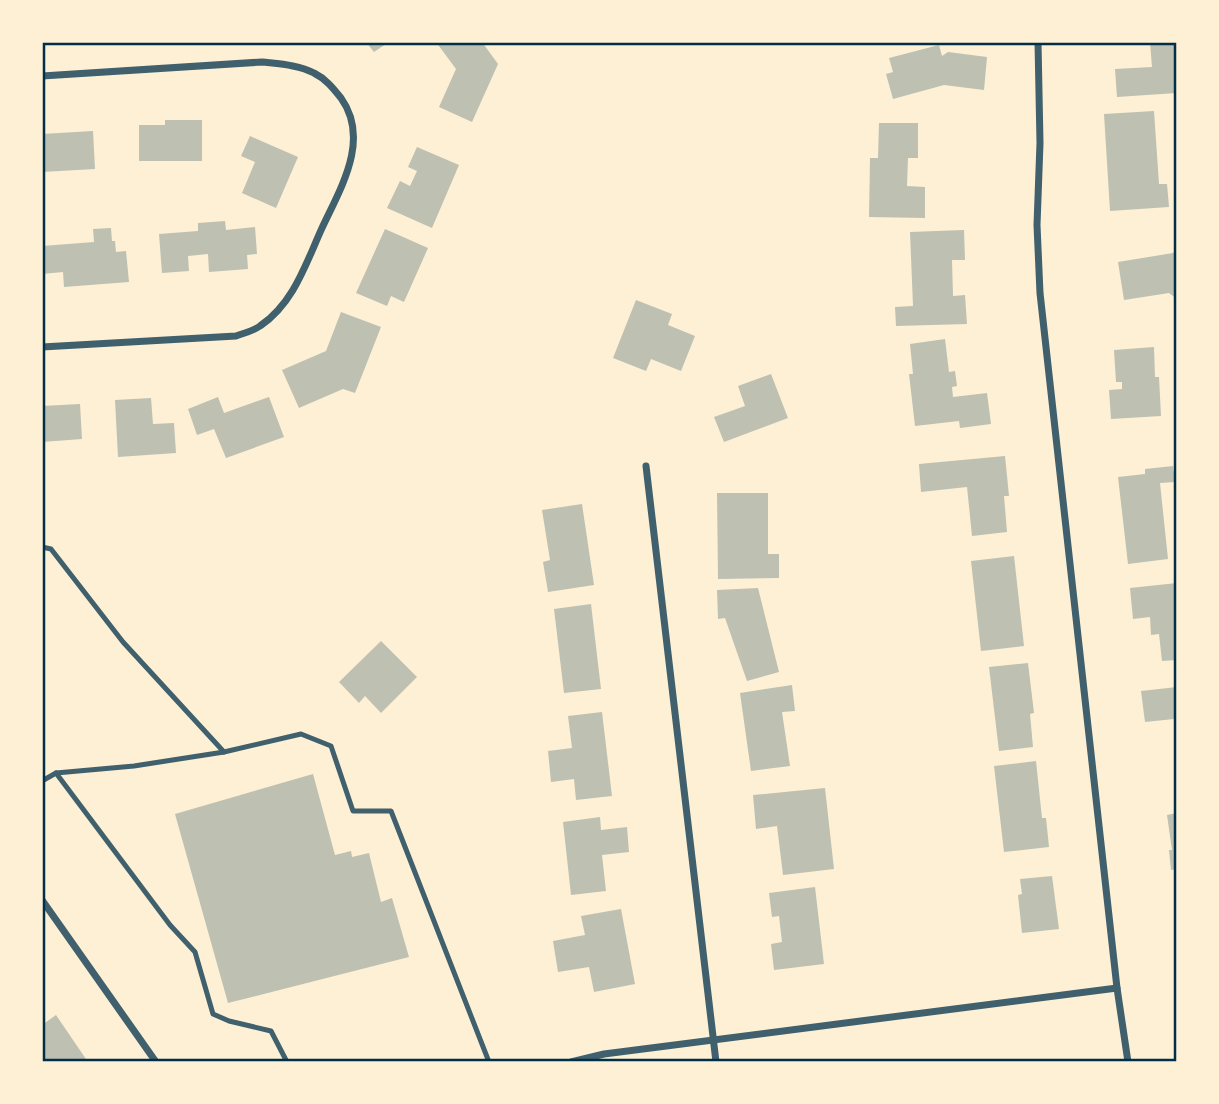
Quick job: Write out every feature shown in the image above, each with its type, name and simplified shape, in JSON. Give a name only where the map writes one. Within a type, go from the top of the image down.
[{"type":"street","points":[[1038,42],[1040,143],[1037,225],[1040,293],[1116,988],[1128,1062]]},
{"type":"street","points":[[42,76],[262,61],[290,66],[313,72],[331,85],[344,103],[352,126],[353,151],[345,178],[292,294],[276,313],[258,328],[236,336],[42,347]]},
{"type":"street","points":[[646,466],[716,1062]]},
{"type":"street","points":[[42,900],[156,1062]]},
{"type":"street","points":[[571,1062],[604,1054],[1116,988]]},
{"type":"lane","points":[[42,547],[51,549],[123,642],[225,752]]},
{"type":"lane","points":[[42,781],[56,772],[134,766],[225,752],[301,734],[331,746],[353,811],[391,811],[489,1062]]},
{"type":"lane","points":[[56,772],[170,925],[195,952],[213,1014],[229,1021],[271,1031],[287,1062]]},
{"type":"building","points":[[366,42],[389,42],[374,52]]},
{"type":"building","points":[[436,42],[482,42],[498,64],[472,122],[439,107],[456,69]]},
{"type":"building","points":[[1150,42],[1177,42],[1177,93],[1117,97],[1115,69],[1152,67]]},
{"type":"building","points":[[939,45],[942,56],[948,52],[987,57],[984,90],[944,85],[893,99],[886,74],[893,72],[889,58]]},
{"type":"building","points":[[1154,111],[1159,184],[1167,184],[1169,207],[1110,211],[1104,114]]},
{"type":"building","points":[[165,120],[202,120],[202,161],[139,161],[139,125],[165,125]]},
{"type":"building","points":[[879,123],[918,123],[918,158],[908,158],[907,186],[925,187],[925,218],[869,217],[870,158],[878,158]]},
{"type":"building","points":[[93,131],[95,169],[42,172],[42,134]]},
{"type":"building","points":[[250,136],[298,157],[276,208],[242,193],[255,162],[241,156]]},
{"type":"building","points":[[417,147],[459,165],[432,228],[387,208],[400,181],[410,186],[417,171],[408,167]]},
{"type":"building","points":[[225,221],[226,230],[255,227],[257,254],[247,255],[248,269],[209,272],[208,254],[188,256],[189,271],[162,273],[159,234],[198,231],[198,223]]},
{"type":"building","points":[[111,228],[116,252],[126,251],[129,282],[64,287],[63,272],[42,274],[42,246],[94,242],[93,229]]},
{"type":"building","points":[[385,229],[428,248],[404,302],[391,296],[387,306],[356,293]]},
{"type":"building","points":[[964,230],[965,260],[952,260],[953,296],[965,295],[967,324],[896,326],[895,307],[913,306],[910,232]]},
{"type":"building","points":[[1177,248],[1177,299],[1169,293],[1124,300],[1118,262],[1173,253]]},
{"type":"building","points":[[636,300],[672,314],[668,325],[695,336],[681,371],[651,359],[646,371],[613,358]]},
{"type":"building","points":[[341,312],[381,327],[355,393],[343,389],[299,408],[282,370],[326,351]]},
{"type":"building","points":[[945,339],[949,372],[955,371],[957,386],[952,387],[953,397],[987,393],[991,424],[960,428],[959,421],[915,426],[909,374],[913,374],[910,344]]},
{"type":"building","points":[[1154,347],[1161,416],[1111,419],[1109,390],[1122,389],[1122,382],[1116,382],[1114,350]]},
{"type":"building","points":[[771,374],[788,418],[724,442],[714,417],[745,406],[738,386]]},
{"type":"building","points":[[218,397],[224,413],[269,397],[284,437],[226,458],[214,429],[197,435],[188,409]]},
{"type":"building","points":[[151,398],[153,424],[174,423],[176,453],[118,457],[115,400]]},
{"type":"building","points":[[80,404],[82,439],[42,442],[42,406]]},
{"type":"building","points":[[1005,456],[1009,496],[1004,496],[1007,532],[972,536],[967,487],[921,492],[919,464]]},
{"type":"building","points":[[1173,466],[1175,482],[1160,483],[1168,559],[1128,564],[1118,477],[1145,474],[1145,469]]},
{"type":"building","points":[[717,493],[768,493],[768,554],[779,554],[779,578],[718,579]]},
{"type":"building","points":[[582,504],[594,585],[548,592],[543,562],[550,560],[542,510]]},
{"type":"building","points":[[1014,556],[1024,646],[981,651],[971,561]]},
{"type":"building","points":[[1177,583],[1177,660],[1162,661],[1159,634],[1151,635],[1150,617],[1133,619],[1130,588]]},
{"type":"building","points":[[758,588],[779,672],[747,681],[725,618],[718,619],[717,590]]},
{"type":"building","points":[[591,604],[601,689],[564,693],[554,609]]},
{"type":"building","points":[[381,641],[417,677],[381,713],[365,696],[359,703],[339,682]]},
{"type":"building","points":[[1028,663],[1034,713],[1030,714],[1033,747],[999,751],[989,667]]},
{"type":"building","points":[[792,685],[795,711],[782,712],[790,766],[751,771],[740,693]]},
{"type":"building","points":[[1177,687],[1177,727],[1174,719],[1145,722],[1141,691]]},
{"type":"building","points":[[602,712],[612,796],[576,800],[574,779],[551,782],[548,751],[572,748],[568,716]]},
{"type":"building","points":[[1036,761],[1042,818],[1046,818],[1049,847],[1004,852],[994,766]]},
{"type":"building","points":[[313,774],[335,855],[351,851],[352,857],[369,853],[381,902],[392,898],[409,957],[228,1003],[175,814]]},
{"type":"building","points":[[825,788],[834,869],[783,875],[777,826],[756,829],[753,795]]},
{"type":"building","points":[[1177,813],[1177,869],[1171,870],[1169,850],[1172,850],[1167,815]]},
{"type":"building","points":[[600,817],[601,830],[627,827],[629,852],[602,855],[606,891],[571,895],[563,822]]},
{"type":"building","points":[[1052,876],[1059,929],[1022,933],[1018,895],[1022,894],[1020,879]]},
{"type":"building","points":[[815,887],[824,964],[774,970],[771,944],[782,942],[779,916],[772,917],[769,893]]},
{"type":"building","points":[[621,909],[635,984],[594,992],[589,967],[558,972],[553,941],[585,935],[581,916]]},
{"type":"building","points":[[56,1015],[88,1062],[44,1062],[42,1025]]}]
